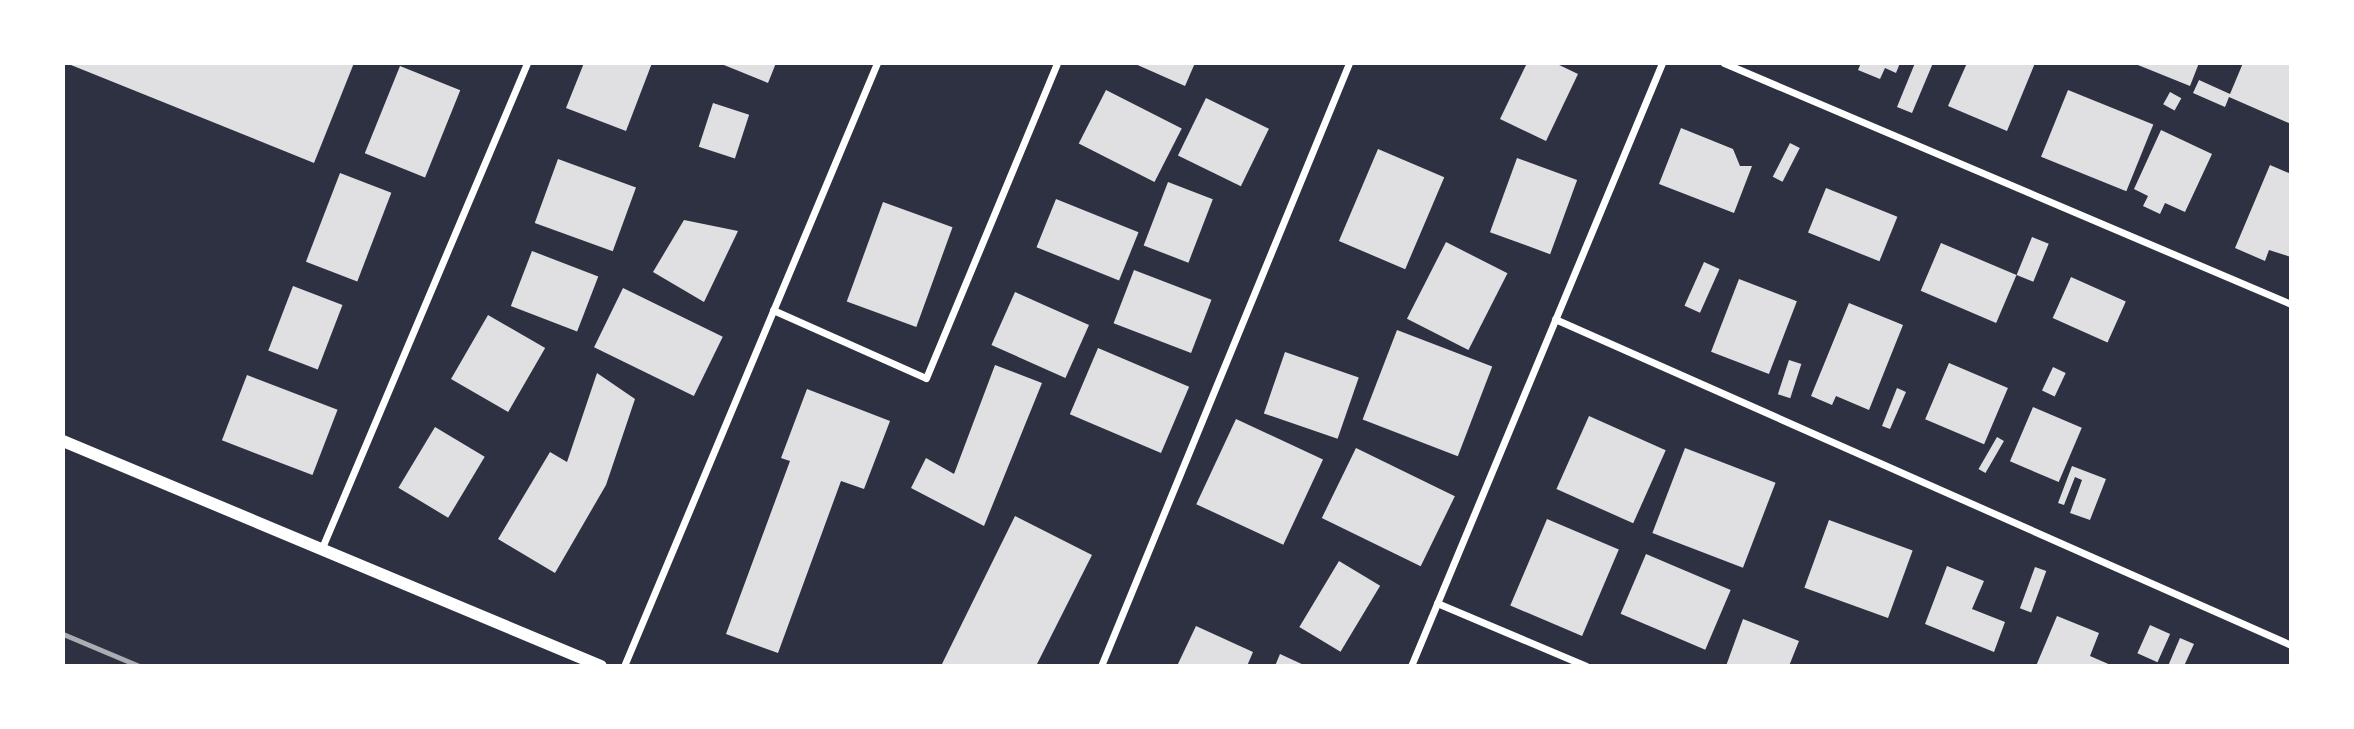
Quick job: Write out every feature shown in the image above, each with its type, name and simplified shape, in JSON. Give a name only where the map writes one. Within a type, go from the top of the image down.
[{"type":"street","points":[[321,550],[527,63]]},
{"type":"street","points":[[624,666],[877,63]]},
{"type":"street","points":[[773,310],[926,378],[1057,63]]},
{"type":"street","points":[[1101,666],[1349,63]]},
{"type":"street","points":[[1411,666],[1662,63]]},
{"type":"street","points":[[1724,63],[2291,304]]},
{"type":"street","points":[[1555,318],[2291,645]]},
{"type":"street","points":[[63,441],[601,666]]},
{"type":"street","points":[[1437,603],[1586,666]]},
{"type":"building","points":[[66,63],[354,63],[314,163]]},
{"type":"building","points":[[584,63],[652,63],[626,131],[566,108]]},
{"type":"building","points":[[719,63],[776,63],[768,83]]},
{"type":"building","points":[[1133,63],[1195,63],[1185,86]]},
{"type":"building","points":[[1527,63],[1555,63],[1578,74],[1546,141],[1500,119]]},
{"type":"building","points":[[1861,63],[1900,63],[1896,73],[1885,68],[1880,79],[1858,70]]},
{"type":"building","points":[[1915,63],[1933,63],[1912,113],[1897,107]]},
{"type":"building","points":[[1967,63],[2035,63],[2007,131],[1948,106]]},
{"type":"building","points":[[2133,63],[2199,63],[2190,86]]},
{"type":"building","points":[[2243,63],[2291,63],[2291,124],[2229,97],[2225,107],[2193,93],[2199,80],[2230,94]]},
{"type":"building","points":[[400,66],[460,90],[425,178],[365,153]]},
{"type":"building","points":[[1106,90],[1182,129],[1154,182],[1079,143]]},
{"type":"building","points":[[2068,90],[2153,124],[2126,191],[2041,157]]},
{"type":"building","points":[[2170,92],[2181,98],[2175,111],[2163,104]]},
{"type":"building","points":[[1206,98],[1269,129],[1241,186],[1178,156]]},
{"type":"building","points":[[713,103],[749,115],[735,158],[699,147]]},
{"type":"building","points":[[1681,128],[1733,149],[1740,166],[1752,166],[1734,213],[1659,184]]},
{"type":"building","points":[[2161,130],[2212,154],[2185,212],[2165,203],[2160,214],[2143,206],[2148,196],[2134,189]]},
{"type":"building","points":[[1790,143],[1800,148],[1783,182],[1773,177]]},
{"type":"building","points":[[1378,149],[1444,177],[1405,269],[1339,241]]},
{"type":"building","points":[[1517,158],[1577,180],[1550,254],[1490,232]]},
{"type":"building","points":[[558,159],[636,187],[613,251],[535,223]]},
{"type":"building","points":[[2270,165],[2291,174],[2291,257],[2269,250],[2265,261],[2235,248]]},
{"type":"building","points":[[340,173],[391,193],[357,281],[306,262]]},
{"type":"building","points":[[1168,182],[1213,199],[1188,263],[1144,245]]},
{"type":"building","points":[[1826,188],[1897,217],[1879,261],[1808,233]]},
{"type":"building","points":[[1056,199],[1139,232],[1119,281],[1037,247]]},
{"type":"building","points":[[883,202],[953,227],[916,327],[847,302]]},
{"type":"building","points":[[684,220],[738,231],[704,302],[653,272]]},
{"type":"building","points":[[2032,237],[2049,244],[2033,282],[2017,275]]},
{"type":"building","points":[[1446,242],[1507,273],[1468,350],[1407,319]]},
{"type":"building","points":[[1941,243],[2016,275],[1996,323],[1921,291]]},
{"type":"building","points":[[532,251],[598,276],[577,332],[511,306]]},
{"type":"building","points":[[1704,262],[1720,269],[1700,313],[1684,306]]},
{"type":"building","points":[[1134,270],[1211,300],[1191,353],[1114,323]]},
{"type":"building","points":[[2071,277],[2126,301],[2108,343],[2053,318]]},
{"type":"building","points":[[1739,279],[1797,301],[1769,374],[1711,352]]},
{"type":"building","points":[[293,286],[342,305],[318,369],[268,350]]},
{"type":"building","points":[[623,288],[723,337],[694,396],[594,347]]},
{"type":"building","points":[[1015,292],[1089,325],[1065,378],[991,345]]},
{"type":"building","points":[[1849,303],[1903,325],[1869,410],[1836,396],[1832,405],[1811,396]]},
{"type":"building","points":[[488,315],[545,348],[508,412],[451,379]]},
{"type":"building","points":[[1397,330],[1492,367],[1458,456],[1363,420]]},
{"type":"building","points":[[1098,348],[1189,387],[1161,453],[1070,414]]},
{"type":"building","points":[[1285,352],[1359,377],[1338,439],[1264,413]]},
{"type":"building","points":[[1789,360],[1801,364],[1790,398],[1778,394]]},
{"type":"building","points":[[1949,363],[2008,388],[1984,444],[1925,419]]},
{"type":"building","points":[[995,365],[1042,383],[984,526],[911,488],[926,458],[954,474]]},
{"type":"building","points":[[2053,367],[2066,373],[2055,396],[2042,391]]},
{"type":"building","points":[[597,373],[635,399],[606,485],[555,573],[498,539],[550,452],[567,462]]},
{"type":"building","points":[[247,375],[338,410],[312,475],[222,440]]},
{"type":"building","points":[[1897,388],[1906,392],[1890,429],[1882,426]]},
{"type":"building","points":[[807,389],[890,421],[864,489],[841,481],[778,653],[726,634],[790,461],[781,458]]},
{"type":"building","points":[[2033,407],[2082,428],[2059,482],[2010,461]]},
{"type":"building","points":[[1589,416],[1666,450],[1633,523],[1556,489]]},
{"type":"building","points":[[1236,419],[1323,460],[1283,545],[1196,504]]},
{"type":"building","points":[[435,427],[485,457],[448,518],[398,488]]},
{"type":"building","points":[[1997,437],[2004,441],[1985,473],[1978,469]]},
{"type":"building","points":[[1356,448],[1455,496],[1421,566],[1322,518]]},
{"type":"building","points":[[1685,448],[1776,483],[1743,568],[1652,533]]},
{"type":"building","points":[[2072,466],[2106,479],[2090,520],[2070,513],[2082,480],[2075,477],[2064,505],[2058,503]]},
{"type":"building","points":[[1015,516],[1092,555],[1036,666],[941,666]]},
{"type":"building","points":[[1547,519],[1619,549],[1582,636],[1510,606]]},
{"type":"building","points":[[1829,520],[1913,550],[1888,618],[1804,588]]},
{"type":"building","points":[[1646,554],[1731,590],[1705,650],[1621,614]]},
{"type":"building","points":[[1339,561],[1380,586],[1340,652],[1299,627]]},
{"type":"building","points":[[1947,566],[1984,581],[1972,609],[2005,622],[1994,652],[1925,624]]},
{"type":"building","points":[[2035,567],[2046,571],[2031,612],[2020,608]]},
{"type":"building","points":[[2057,616],[2099,633],[2090,656],[2113,666],[2036,666]]},
{"type":"building","points":[[1743,619],[1799,641],[1789,666],[1726,666]]},
{"type":"building","points":[[2150,625],[2170,634],[2157,662],[2137,653]]},
{"type":"building","points":[[1196,626],[1253,652],[1247,666],[1177,666]]},
{"type":"building","points":[[2180,638],[2194,644],[2184,666],[2168,666]]},
{"type":"building","points":[[1280,654],[1306,666],[1275,666]]},
{"type":"railway","points":[[63,634],[139,666]]}]
